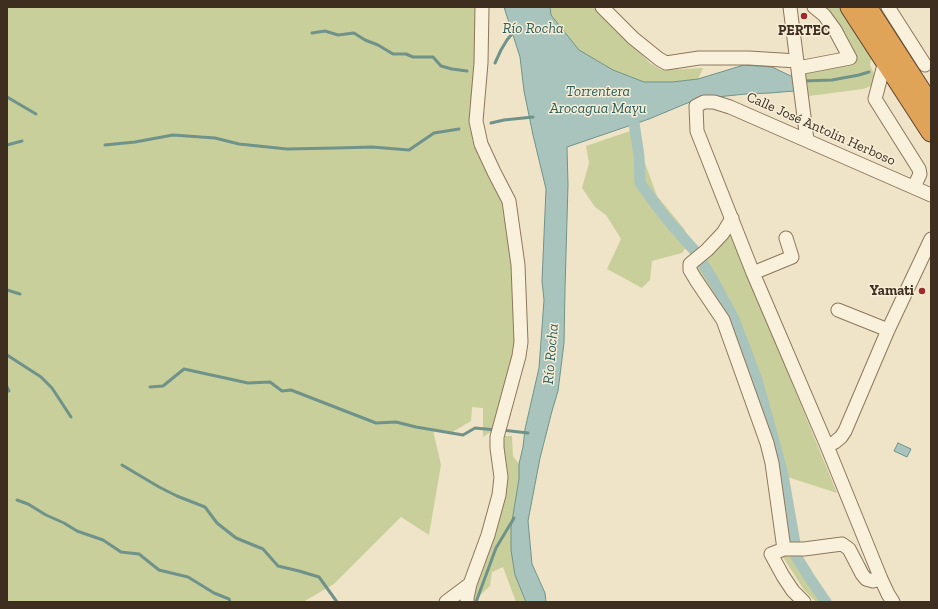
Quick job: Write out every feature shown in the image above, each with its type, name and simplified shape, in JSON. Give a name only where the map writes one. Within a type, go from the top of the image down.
[{"type":"highway","points":[[850,7],[931,132]]},
{"type":"highway","points":[[867,7],[922,66]]},
{"type":"highway","points":[[879,7],[902,44],[922,66],[931,105]]},
{"type":"street","points":[[466,601],[470,584],[488,535],[499,495],[501,477],[497,437],[522,342],[518,265],[509,201],[481,144],[476,121],[481,63],[482,7]]},
{"type":"street","points":[[602,7],[633,38],[659,60],[666,63],[699,58],[749,58],[798,68],[850,58],[835,30],[824,15],[814,7]]},
{"type":"street","points":[[790,7],[807,140]]},
{"type":"street","points":[[888,7],[922,66]]},
{"type":"street","points":[[885,61],[875,99],[919,169],[920,174],[914,187]]},
{"type":"street","name":"Calle José Antolin Herboso","points":[[732,218],[697,131],[696,106],[704,102],[714,102],[730,107],[931,195]]},
{"type":"street","points":[[732,218],[753,273],[827,446],[881,579],[893,602]]},
{"type":"street","points":[[732,218],[723,233],[707,250],[690,264],[690,270],[723,320],[767,443],[772,463],[784,549]]},
{"type":"street","points":[[753,273],[792,257],[786,238]]},
{"type":"street","points":[[827,446],[841,437],[845,431],[888,330],[931,239]]},
{"type":"street","points":[[838,310],[888,330]]},
{"type":"street","points":[[804,602],[793,591],[771,554],[784,549],[804,549],[842,544],[849,548],[866,579],[873,581],[881,579]]},
{"type":"street","points":[[446,602],[470,584]]},
{"type":"green space","points":[[7,7],[476,7],[474,100],[504,200],[515,265],[518,347],[495,429],[483,437],[483,408],[472,407],[471,421],[451,433],[433,430],[441,465],[429,535],[401,517],[334,584],[303,602],[7,602]]},
{"type":"green space","points":[[550,7],[594,7],[651,64],[662,70],[703,68],[698,79],[672,82],[644,82],[613,70],[579,50],[551,15]]},
{"type":"green space","points":[[823,7],[842,7],[868,47],[871,59],[870,65],[875,76],[871,86],[863,89],[809,96],[805,70],[855,62]]},
{"type":"green space","points":[[633,130],[657,196],[685,230],[687,246],[682,253],[652,261],[650,280],[642,288],[607,269],[621,239],[606,215],[595,207],[582,188],[589,163],[586,146]]},
{"type":"green space","points":[[730,231],[837,493],[778,474],[770,430],[727,316],[696,269],[696,263]]},
{"type":"green space","points":[[505,436],[512,436],[513,456],[519,464],[519,479],[511,527],[515,575],[526,602],[516,602],[503,567],[492,572],[490,586],[473,602],[483,562]]},
{"type":"green space","points":[[791,553],[802,557],[832,602],[816,602],[804,590],[783,557]]},
{"type":"water","name":"Río Rocha","points":[[504,7],[550,7],[551,15],[579,50],[613,70],[644,82],[672,82],[698,79],[744,65],[772,67],[793,77],[794,91],[697,99],[649,119],[567,147],[568,185],[564,343],[558,391],[540,458],[528,521],[532,564],[545,593],[546,602],[526,602],[515,575],[511,550],[511,527],[519,479],[519,464],[525,429],[539,368],[544,300],[542,281],[546,189],[524,91],[520,57]]},
{"type":"water","points":[[898,443],[911,449],[907,457],[894,451]]},
{"type":"waterway","points":[[495,63],[507,40],[515,30]]},
{"type":"waterway","points":[[312,33],[325,31],[338,35],[354,33],[393,54],[406,54],[413,57],[433,57],[441,66],[467,71]]},
{"type":"waterway","name":"Torrentera Arocagua Mayu","points":[[803,81],[832,80],[869,72]]},
{"type":"waterway","points":[[7,97],[36,114]]},
{"type":"waterway","points":[[632,109],[639,156],[640,183],[665,217],[694,250],[712,278],[734,319],[757,380],[783,475],[795,543]]},
{"type":"waterway","points":[[491,123],[533,117]]},
{"type":"waterway","points":[[105,145],[135,142],[173,135],[215,138],[239,144],[287,149],[372,147],[409,150],[434,133],[459,129]]},
{"type":"waterway","points":[[7,145],[22,141]]},
{"type":"waterway","points":[[7,290],[20,294]]},
{"type":"waterway","points":[[7,355],[41,377],[52,388],[71,417]]},
{"type":"waterway","points":[[150,387],[163,386],[184,369],[248,383],[270,382],[282,391],[291,390],[376,423],[396,422],[463,435],[475,428],[496,430]]},
{"type":"waterway","points":[[7,387],[9,391]]},
{"type":"waterway","points":[[502,430],[528,433]]},
{"type":"waterway","points":[[122,465],[159,487],[205,507],[217,523],[236,538],[263,549],[278,566],[319,577],[337,602]]},
{"type":"waterway","points":[[17,500],[28,504],[77,531],[103,540],[121,552],[139,554],[159,570],[188,577],[214,593],[229,599],[230,602]]},
{"type":"waterway","points":[[476,602],[496,548],[514,518]]},
{"type":"waterway","points":[[796,556],[826,602]]},
{"type":"place","name":"PERTEC","points":[[804,16]]},
{"type":"place","name":"Yamati","points":[[922,291]]}]
